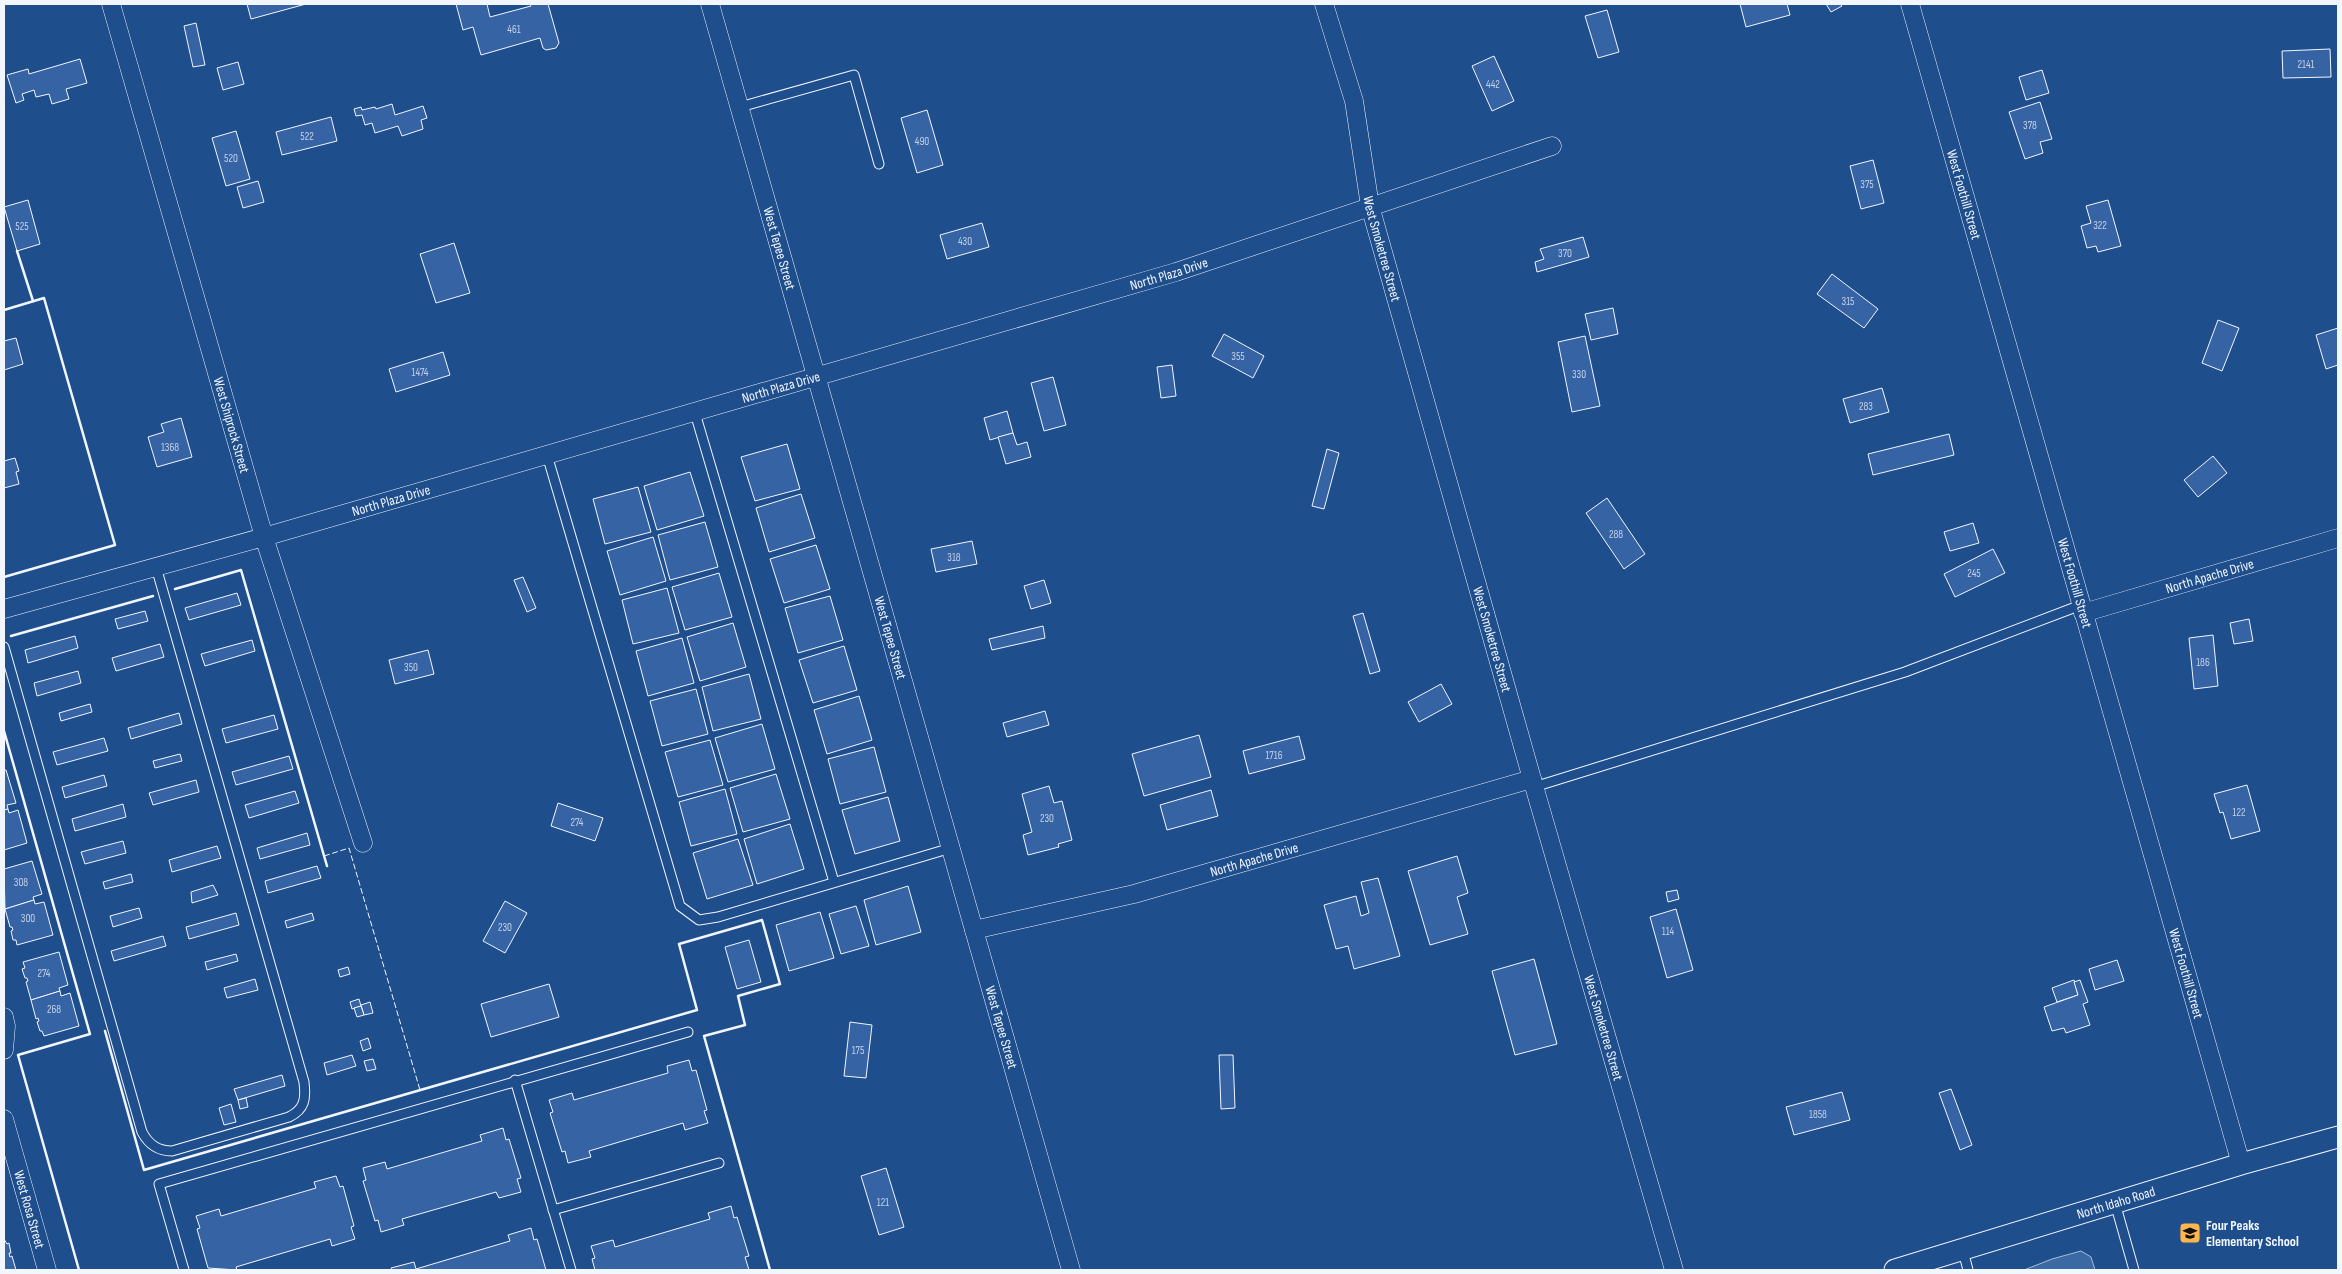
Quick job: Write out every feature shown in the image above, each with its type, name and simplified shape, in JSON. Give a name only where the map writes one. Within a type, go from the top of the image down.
[{"type":"street","name":"West Shiprock Street","points":[[112,4],[264,537],[363,843]]},
{"type":"street","name":"West Tepee Street","points":[[710,4],[1071,1270]]},
{"type":"street","name":"West Smoketree Street","points":[[1324,4],[1354,101],[1370,206],[1533,783],[1674,1270]]},
{"type":"street","name":"West Foothill Street","points":[[1910,4],[2241,1164]]},
{"type":"street","name":"North Plaza Drive","points":[[4,609],[264,537],[1176,272],[1552,146]]},
{"type":"street","name":"North Apache Drive","points":[[2082,609],[2338,538]]},
{"type":"street","name":"North Apache Drive","points":[[974,930],[1134,894],[1533,783]]},
{"type":"street","points":[[4,1017],[6,1026],[4,1050]]},
{"type":"street","name":"West Rosa Street","points":[[4,1119],[47,1270]]},
{"type":"street","name":"North Idaho Road","points":[[1895,1270],[1965,1261],[2115,1203],[2338,1136]]},
{"type":"lane","points":[[740,107],[854,75],[879,164]]},
{"type":"lane","points":[[695,413],[834,882]]},
{"type":"lane","points":[[547,455],[680,906],[699,920],[718,917],[951,848]]},
{"type":"lane","points":[[4,647],[142,1132],[147,1141],[163,1151],[172,1151],[294,1115],[304,1105],[306,1094],[304,1082],[156,567]]},
{"type":"lane","points":[[1533,783],[1905,672],[2082,609]]},
{"type":"lane","points":[[184,1270],[159,1184],[515,1080],[688,1032]]},
{"type":"lane","points":[[515,1080],[571,1270]]},
{"type":"lane","points":[[553,1210],[719,1163]]},
{"type":"lane","points":[[2115,1203],[2134,1270]]},
{"type":"water","points":[[2081,1251],[2091,1257],[2095,1270],[2024,1270],[2052,1259]]},
{"type":"building","points":[[247,4],[306,4],[251,19]]},
{"type":"building","points":[[456,4],[487,4],[490,17],[531,6],[530,4],[548,4],[559,43],[556,48],[546,50],[543,48],[540,38],[481,55],[473,27],[463,30]]},
{"type":"building","points":[[1740,4],[1787,4],[1790,15],[1746,27]]},
{"type":"building","points":[[1826,4],[1840,4],[1842,6],[1831,12]]},
{"type":"building","points":[[1607,10],[1619,52],[1598,58],[1585,16]]},
{"type":"building","points":[[196,23],[205,65],[193,67],[184,26]]},
{"type":"building","points":[[2330,49],[2331,77],[2283,78],[2282,51]]},
{"type":"building","points":[[1494,56],[1514,101],[1492,111],[1472,66]]},
{"type":"building","points":[[80,59],[87,83],[66,89],[69,99],[52,104],[49,94],[36,97],[34,90],[22,94],[24,100],[16,103],[7,75],[28,69],[29,74]]},
{"type":"building","points":[[238,62],[244,84],[223,90],[217,68]]},
{"type":"building","points":[[2042,70],[2049,93],[2026,100],[2019,77]]},
{"type":"building","points":[[2040,102],[2052,139],[2040,142],[2043,153],[2025,159],[2009,112]]},
{"type":"building","points":[[392,104],[395,115],[423,106],[427,118],[421,120],[423,129],[402,136],[398,126],[375,133],[372,123],[365,125],[362,115],[356,116],[354,109],[361,107],[362,110],[375,107],[376,109]]},
{"type":"building","points":[[927,110],[943,165],[917,173],[901,118]]},
{"type":"building","points":[[331,117],[337,141],[282,155],[276,132]]},
{"type":"building","points":[[236,131],[250,179],[226,186],[212,138]]},
{"type":"building","points":[[1873,160],[1884,203],[1861,209],[1850,166]]},
{"type":"building","points":[[258,181],[264,202],[243,208],[237,187]]},
{"type":"building","points":[[28,200],[40,244],[17,251],[4,207]]},
{"type":"building","points":[[2108,200],[2121,246],[2098,252],[2096,246],[2087,248],[2081,226],[2091,223],[2086,206]]},
{"type":"building","points":[[982,223],[989,247],[947,259],[940,235]]},
{"type":"building","points":[[1583,237],[1589,257],[1537,272],[1535,262],[1544,259],[1540,249]]},
{"type":"building","points":[[454,243],[470,293],[436,303],[420,254]]},
{"type":"building","points":[[1832,274],[1878,309],[1864,328],[1817,294]]},
{"type":"building","points":[[1613,308],[1618,334],[1591,340],[1585,314]]},
{"type":"building","points":[[2218,320],[2239,328],[2222,371],[2202,363]]},
{"type":"building","points":[[2338,328],[2338,365],[2326,369],[2316,335]]},
{"type":"building","points":[[1224,334],[1264,356],[1253,378],[1212,356]]},
{"type":"building","points":[[1585,336],[1600,406],[1572,412],[1558,342]]},
{"type":"building","points":[[16,338],[23,364],[4,370],[4,341]]},
{"type":"building","points":[[443,352],[450,375],[396,392],[389,369]]},
{"type":"building","points":[[1172,365],[1176,396],[1161,398],[1157,367]]},
{"type":"building","points":[[1053,377],[1066,425],[1044,431],[1031,383]]},
{"type":"building","points":[[1882,388],[1889,412],[1850,423],[1843,399]]},
{"type":"building","points":[[1007,411],[1013,433],[990,440],[984,418]]},
{"type":"building","points":[[181,418],[192,457],[157,467],[148,437],[164,432],[161,424]]},
{"type":"building","points":[[1013,433],[1017,445],[1027,442],[1031,457],[1006,464],[998,437]]},
{"type":"building","points":[[1949,434],[1954,455],[1873,475],[1868,454]]},
{"type":"building","points":[[787,444],[800,489],[755,501],[741,457]]},
{"type":"building","points":[[1327,449],[1339,453],[1324,509],[1312,506]]},
{"type":"building","points":[[2213,456],[2227,473],[2198,497],[2184,480]]},
{"type":"building","points":[[15,458],[19,471],[16,472],[19,484],[4,488],[4,461]]},
{"type":"building","points":[[690,472],[704,516],[657,530],[644,486]]},
{"type":"building","points":[[638,487],[651,532],[605,544],[593,499]]},
{"type":"building","points":[[801,494],[815,538],[769,552],[756,508]]},
{"type":"building","points":[[1607,498],[1645,554],[1624,569],[1586,513]]},
{"type":"building","points":[[705,522],[718,567],[670,580],[658,535]]},
{"type":"building","points":[[1973,523],[1979,543],[1950,551],[1944,532]]},
{"type":"building","points":[[653,537],[666,581],[620,595],[607,551]]},
{"type":"building","points":[[972,541],[977,564],[936,572],[931,549]]},
{"type":"building","points":[[816,545],[830,589],[784,603],[770,559]]},
{"type":"building","points":[[1993,549],[2005,573],[1955,597],[1944,574]]},
{"type":"building","points":[[719,573],[732,617],[685,630],[672,587]]},
{"type":"building","points":[[523,577],[536,608],[527,612],[514,580]]},
{"type":"building","points":[[1044,580],[1051,603],[1031,609],[1024,586]]},
{"type":"building","points":[[667,588],[679,633],[633,644],[622,600]]},
{"type":"building","points":[[237,593],[241,605],[189,620],[185,608]]},
{"type":"building","points":[[830,596],[843,640],[798,653],[785,608]]},
{"type":"building","points":[[145,611],[148,621],[118,629],[115,619]]},
{"type":"building","points":[[1363,613],[1380,671],[1370,674],[1353,616]]},
{"type":"building","points":[[2249,619],[2253,641],[2234,644],[2230,623]]},
{"type":"building","points":[[733,623],[746,667],[700,681],[687,637]]},
{"type":"building","points":[[1043,626],[1045,638],[992,650],[989,639]]},
{"type":"building","points":[[2213,635],[2218,686],[2194,689],[2189,638]]},
{"type":"building","points":[[75,636],[78,648],[28,663],[25,650]]},
{"type":"building","points":[[682,638],[694,683],[648,696],[636,651]]},
{"type":"building","points":[[252,640],[255,651],[205,666],[201,654]]},
{"type":"building","points":[[160,644],[164,657],[116,671],[112,658]]},
{"type":"building","points":[[844,646],[857,690],[813,703],[799,660]]},
{"type":"building","points":[[428,650],[434,674],[395,684],[389,660]]},
{"type":"building","points":[[78,671],[81,683],[37,696],[34,683]]},
{"type":"building","points":[[749,674],[761,719],[713,731],[702,687]]},
{"type":"building","points":[[1441,684],[1452,704],[1419,722],[1408,702]]},
{"type":"building","points":[[696,689],[708,734],[662,746],[650,701]]},
{"type":"building","points":[[859,696],[872,740],[827,754],[814,710]]},
{"type":"building","points":[[90,704],[92,712],[61,721],[59,713]]},
{"type":"building","points":[[1045,711],[1049,725],[1007,737],[1003,723]]},
{"type":"building","points":[[179,713],[182,724],[131,739],[128,728]]},
{"type":"building","points":[[274,715],[278,729],[226,743],[222,729]]},
{"type":"building","points":[[762,724],[775,769],[728,782],[715,738]]},
{"type":"building","points":[[1199,735],[1211,777],[1144,796],[1132,754]]},
{"type":"building","points":[[1299,736],[1305,759],[1249,774],[1243,751]]},
{"type":"building","points":[[104,738],[108,751],[57,765],[53,752]]},
{"type":"building","points":[[710,740],[723,785],[678,797],[665,752]]},
{"type":"building","points":[[874,747],[886,792],[840,804],[828,759]]},
{"type":"building","points":[[180,754],[182,761],[155,768],[153,761]]},
{"type":"building","points":[[289,756],[293,769],[236,785],[232,772]]},
{"type":"building","points":[[4,770],[6,770],[16,803],[7,805],[8,809],[4,810]]},
{"type":"building","points":[[776,774],[790,819],[743,832],[730,788]]},
{"type":"building","points":[[104,775],[107,786],[65,798],[62,787]]},
{"type":"building","points":[[196,780],[199,792],[153,805],[149,793]]},
{"type":"building","points":[[2247,785],[2260,831],[2231,839],[2223,812],[2220,813],[2214,794]]},
{"type":"building","points":[[1049,786],[1054,803],[1062,801],[1072,840],[1058,844],[1059,847],[1028,855],[1023,835],[1032,832],[1022,794]]},
{"type":"building","points":[[725,789],[737,834],[691,846],[679,802]]},
{"type":"building","points":[[1211,790],[1218,816],[1167,830],[1160,805]]},
{"type":"building","points":[[295,791],[299,803],[249,818],[245,805]]},
{"type":"building","points":[[888,797],[900,841],[855,854],[842,810]]},
{"type":"building","points":[[558,803],[603,818],[595,841],[551,826]]},
{"type":"building","points":[[123,804],[126,817],[75,831],[72,819]]},
{"type":"building","points":[[8,809],[9,813],[18,810],[27,843],[4,850],[4,810]]},
{"type":"building","points":[[790,824],[804,869],[757,884],[744,839]]},
{"type":"building","points":[[307,833],[310,845],[260,859],[257,848]]},
{"type":"building","points":[[738,839],[753,885],[707,899],[693,853]]},
{"type":"building","points":[[123,841],[126,853],[85,864],[81,852]]},
{"type":"building","points":[[217,846],[221,858],[172,872],[169,860]]},
{"type":"building","points":[[1457,856],[1468,893],[1457,897],[1468,934],[1430,945],[1408,871]]},
{"type":"building","points":[[32,861],[42,894],[33,897],[34,900],[5,909],[4,869]]},
{"type":"building","points":[[317,866],[321,878],[268,893],[265,881]]},
{"type":"building","points":[[131,874],[133,882],[105,889],[103,882]]},
{"type":"building","points":[[1378,878],[1400,956],[1354,969],[1348,946],[1336,949],[1324,905],[1356,896],[1361,916],[1369,913],[1361,882]]},
{"type":"building","points":[[213,885],[218,895],[192,903],[191,892]]},
{"type":"building","points":[[908,886],[921,932],[876,945],[864,900]]},
{"type":"building","points":[[1677,890],[1679,899],[1668,902],[1666,892]]},
{"type":"building","points":[[34,900],[35,904],[44,902],[53,935],[17,945],[16,940],[13,940],[11,931],[13,930],[10,927],[5,909]]},
{"type":"building","points":[[505,901],[527,913],[505,953],[483,941]]},
{"type":"building","points":[[856,906],[869,946],[841,954],[829,914]]},
{"type":"building","points":[[139,908],[142,918],[113,927],[110,916]]},
{"type":"building","points":[[1676,909],[1693,970],[1667,978],[1650,917]]},
{"type":"building","points":[[820,912],[834,958],[789,971],[776,925]]},
{"type":"building","points":[[236,913],[239,925],[189,939],[186,927]]},
{"type":"building","points":[[312,913],[314,920],[287,928],[285,921]]},
{"type":"building","points":[[163,936],[166,946],[114,961],[111,951]]},
{"type":"building","points":[[749,940],[761,982],[737,989],[725,947]]},
{"type":"building","points":[[59,952],[68,985],[59,988],[60,991],[31,1000],[26,982],[28,981],[22,969],[25,968],[23,962]]},
{"type":"building","points":[[236,954],[238,961],[207,970],[205,962]]},
{"type":"building","points":[[1534,959],[1557,1044],[1515,1055],[1492,971]]},
{"type":"building","points":[[2117,960],[2124,981],[2095,990],[2089,969]]},
{"type":"building","points":[[348,967],[350,974],[340,977],[338,970]]},
{"type":"building","points":[[255,979],[258,990],[227,998],[224,988]]},
{"type":"building","points":[[2074,980],[2078,995],[2057,1002],[2052,988]]},
{"type":"building","points":[[2080,980],[2088,1002],[2083,1004],[2090,1025],[2066,1033],[2064,1028],[2052,1031],[2044,1007],[2078,995],[2074,982]]},
{"type":"building","points":[[549,984],[559,1017],[491,1037],[481,1004]]},
{"type":"building","points":[[60,991],[61,996],[70,993],[79,1026],[44,1036],[42,1031],[40,1031],[37,1022],[39,1021],[38,1018],[36,1019],[31,1000]]},
{"type":"building","points":[[359,999],[361,1006],[352,1009],[350,1002]]},
{"type":"building","points":[[370,1002],[373,1013],[364,1015],[361,1005]]},
{"type":"building","points":[[361,1006],[364,1015],[357,1017],[354,1008]]},
{"type":"building","points":[[850,1022],[872,1025],[866,1078],[844,1076]]},
{"type":"building","points":[[368,1038],[371,1048],[363,1051],[360,1041]]},
{"type":"building","points":[[352,1055],[356,1066],[327,1075],[324,1063]]},
{"type":"building","points":[[1219,1055],[1233,1055],[1235,1108],[1221,1109]]},
{"type":"building","points":[[373,1059],[376,1069],[367,1071],[364,1061]]},
{"type":"building","points":[[689,1060],[692,1071],[696,1070],[707,1110],[704,1111],[708,1123],[685,1130],[683,1123],[589,1151],[591,1157],[568,1163],[565,1151],[562,1152],[550,1113],[553,1112],[549,1100],[572,1093],[574,1100],[668,1073],[667,1066]]},
{"type":"building","points":[[282,1075],[285,1086],[238,1100],[234,1089]]},
{"type":"building","points":[[1951,1089],[1972,1145],[1960,1150],[1939,1093]]},
{"type":"building","points":[[1842,1092],[1850,1120],[1794,1135],[1786,1107]]},
{"type":"building","points":[[246,1098],[248,1107],[240,1109],[238,1100]]},
{"type":"building","points":[[231,1104],[236,1122],[224,1125],[219,1108]]},
{"type":"building","points":[[503,1128],[506,1140],[509,1139],[521,1178],[517,1179],[521,1192],[499,1198],[496,1192],[402,1219],[404,1225],[381,1232],[378,1220],[375,1221],[363,1181],[366,1180],[363,1168],[385,1162],[387,1169],[482,1141],[480,1135]]},
{"type":"building","points":[[886,1168],[904,1227],[879,1235],[861,1176]]},
{"type":"building","points":[[336,1176],[340,1187],[343,1186],[354,1226],[351,1227],[355,1239],[332,1246],[330,1239],[236,1267],[237,1270],[208,1268],[197,1229],[200,1228],[196,1216],[219,1209],[221,1216],[316,1188],[314,1182]]},
{"type":"building","points":[[731,1206],[734,1218],[737,1217],[749,1256],[745,1257],[749,1270],[595,1270],[592,1259],[595,1258],[591,1246],[613,1240],[615,1247],[710,1219],[708,1213]]},
{"type":"building","points":[[531,1228],[534,1240],[537,1239],[546,1270],[392,1270],[391,1268],[414,1262],[416,1269],[510,1241],[508,1235]]},
{"type":"building","points":[[4,1239],[7,1244],[9,1243],[10,1257],[12,1256],[16,1270],[4,1270]]},
{"type":"fence","points":[[324,856],[349,848],[420,1090]]},
{"type":"wall","points":[[17,251],[33,301]]},
{"type":"wall","points":[[4,310],[44,298],[115,545],[4,577]]},
{"type":"wall","points":[[175,589],[241,570],[327,866]]},
{"type":"wall","points":[[11,636],[153,596]]},
{"type":"wall","points":[[4,731],[90,1034],[18,1055],[79,1270]]},
{"type":"wall","points":[[105,1031],[144,1170],[697,1010],[679,944],[762,920],[780,984],[738,996],[745,1025],[704,1036],[770,1270]]},
{"type":"place","name":"Four Peaks Elementary School","points":[[2190,1233]]}]
